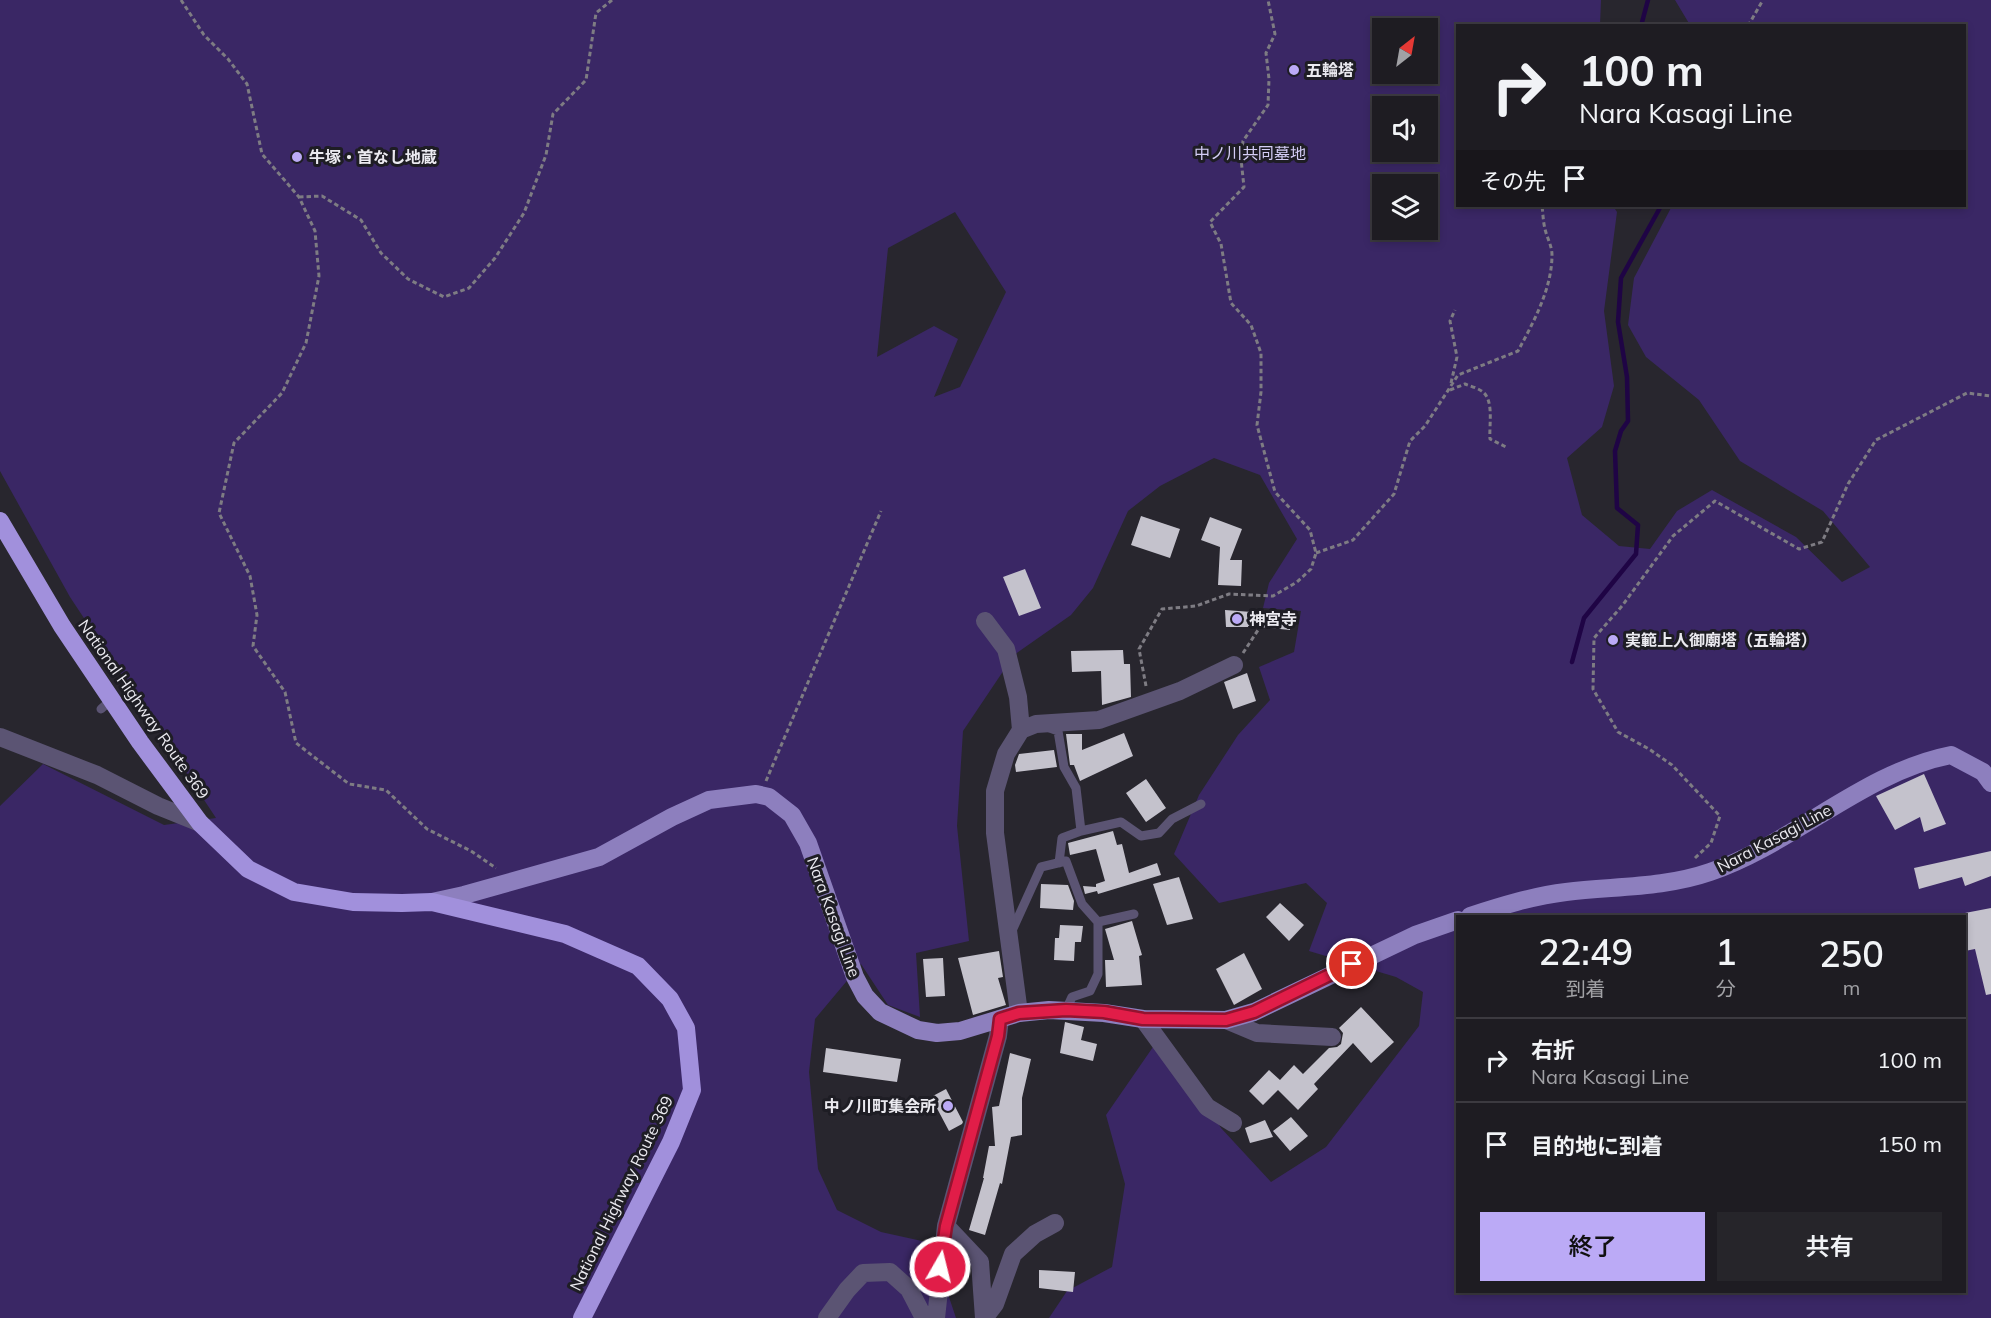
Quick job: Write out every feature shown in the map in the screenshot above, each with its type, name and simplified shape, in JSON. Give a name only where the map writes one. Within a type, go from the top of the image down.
[{"type":"highway","name":"National Highway Route 369","points":[[0,521],[106,704],[140,742],[200,823],[248,869],[294,892],[353,902],[432,902],[565,934],[638,966],[670,999],[686,1028],[692,1090],[671,1142],[582,1318]]},
{"type":"main road","name":"Nara Kasagi Line","points":[[1473,915],[1510,903],[1566,892],[1671,882],[1710,872],[1793,832],[1886,779],[1932,759],[1950,755],[1983,772],[1991,783]]},
{"type":"main road","points":[[432,902],[599,857],[672,817],[709,800],[756,794]]},
{"type":"main road","name":"Nara Kasagi Line","points":[[756,794],[769,797],[792,815],[808,843],[855,977],[865,996],[880,1012],[918,1030],[937,1033],[960,1031],[1019,1013],[1066,1010],[1104,1012],[1143,1019],[1226,1020],[1254,1012],[1414,935],[1456,921]]},
{"type":"street","points":[[985,621],[1006,649],[1028,727]]},
{"type":"street","points":[[1019,1013],[995,833],[994,791],[1006,754],[1028,727],[1099,720],[1180,691],[1234,666]]},
{"type":"street","points":[[0,737],[98,775],[158,806],[200,823]]},
{"type":"street","points":[[936,1318],[946,1226],[998,1036],[1000,1019]]},
{"type":"street","points":[[1143,1019],[1207,1107],[1233,1123]]},
{"type":"street","points":[[1226,1020],[1257,1033],[1332,1037]]},
{"type":"street","points":[[985,1318],[995,1304],[1013,1254],[1035,1234],[1055,1222]]},
{"type":"street","points":[[946,1226],[980,1262],[985,1318]]},
{"type":"street","points":[[827,1318],[863,1272],[890,1272],[909,1288],[924,1318]]},
{"type":"lane","points":[[1028,727],[1058,731],[1064,767],[1076,788],[1081,831]]},
{"type":"lane","points":[[1059,863],[1062,838],[1121,822],[1141,836],[1159,834],[1172,819],[1202,804]]},
{"type":"lane","points":[[1009,938],[1041,867],[1066,861],[1082,904],[1098,922],[1098,974],[1090,991],[1072,997],[1066,1010]]},
{"type":"lane","points":[[1098,922],[1134,914]]},
{"type":"path","points":[[181,0],[204,35],[228,59],[247,84],[262,154],[299,197],[315,231],[319,276],[306,343],[282,393],[234,443],[219,513],[250,576],[257,615],[254,646],[285,692],[296,743],[349,784],[386,790],[427,829],[471,851],[515,880]]},
{"type":"path","points":[[299,197],[322,196],[360,220],[381,253],[408,279],[444,297],[469,288],[495,258],[524,213],[546,154],[553,114],[586,80],[596,13],[612,0]]},
{"type":"path","points":[[1149,703],[1139,649],[1162,609],[1196,606],[1229,594],[1273,596],[1297,582],[1311,569],[1316,553],[1310,530],[1275,492],[1257,425],[1261,392],[1261,353],[1251,325],[1231,303],[1221,244],[1210,222],[1244,187],[1241,159],[1244,141],[1268,105],[1269,79],[1266,53],[1275,34],[1268,0]]},
{"type":"path","points":[[1749,24],[1763,0]]},
{"type":"path","points":[[1316,553],[1353,540],[1394,494],[1410,441],[1425,426],[1458,375],[1518,351],[1534,322],[1547,284],[1552,255],[1544,228],[1542,207]]},
{"type":"path","points":[[1449,389],[1457,357],[1450,321],[1455,310]]},
{"type":"path","points":[[1449,389],[1465,384],[1484,392],[1491,404],[1488,423],[1490,439],[1506,447]]},
{"type":"path","points":[[1695,859],[1711,843],[1720,816],[1672,765],[1618,732],[1593,689],[1594,638],[1622,606],[1673,536],[1715,501],[1799,549],[1822,542],[1848,484],[1876,440],[1967,393],[1991,396]]},
{"type":"path","points":[[756,794],[769,778],[881,511]]},
{"type":"path","points":[[1234,666],[1264,621],[1269,621]]},
{"type":"green space","name":"中ノ川共同墓地","points":[[0,0],[1601,0],[1600,24],[1456,24],[1456,207],[1614,207],[1617,212],[1604,311],[1614,386],[1602,427],[1567,458],[1582,515],[1619,546],[1650,549],[1677,511],[1712,490],[1796,537],[1842,582],[1870,567],[1823,511],[1740,461],[1699,400],[1646,357],[1628,325],[1634,278],[1671,207],[1966,207],[1966,24],[1689,24],[1675,0],[1991,0],[1991,1318],[1049,1318],[1067,1291],[1112,1267],[1125,1184],[1106,1115],[1153,1047],[1183,1066],[1221,1128],[1271,1182],[1326,1147],[1419,1026],[1423,992],[1396,977],[1309,951],[1327,903],[1306,883],[1219,903],[1174,854],[1199,795],[1238,735],[1270,700],[1259,667],[1294,652],[1301,611],[1263,608],[1269,583],[1297,539],[1260,475],[1214,458],[1160,486],[1128,511],[1093,588],[1071,615],[1014,655],[963,731],[957,826],[969,941],[916,953],[920,1017],[888,1005],[861,964],[815,1019],[809,1072],[818,1169],[837,1210],[881,1232],[931,1243],[956,1318],[0,1318],[0,806],[43,764],[164,825],[216,818],[70,597],[0,471]],"holes":[[[955,212],[1006,292],[960,387],[934,397],[958,339],[934,326],[877,357],[888,248]]]},
{"type":"building","points":[[1141,516],[1180,529],[1170,558],[1131,545]]},
{"type":"building","points":[[1210,517],[1242,529],[1230,560],[1242,560],[1241,586],[1218,585],[1220,547],[1201,540]]},
{"type":"building","points":[[1025,569],[1041,608],[1019,616],[1003,577]]},
{"type":"building","points":[[1225,610],[1291,615],[1290,630],[1248,626],[1226,627]]},
{"type":"building","points":[[1123,650],[1124,664],[1130,664],[1131,697],[1102,705],[1101,671],[1072,672],[1071,651]]},
{"type":"building","points":[[1247,673],[1256,701],[1233,709],[1224,682]]},
{"type":"building","points":[[1124,733],[1133,756],[1080,781],[1074,765],[1070,765],[1066,734],[1082,734],[1082,750]]},
{"type":"building","points":[[1054,750],[1057,767],[1016,772],[1015,765],[1019,754]]},
{"type":"building","points":[[1924,774],[1946,824],[1924,832],[1920,817],[1895,830],[1876,796]]},
{"type":"building","points":[[1146,779],[1166,808],[1146,822],[1126,793]]},
{"type":"building","points":[[1113,831],[1117,845],[1122,844],[1129,873],[1157,863],[1161,875],[1098,894],[1097,891],[1085,894],[1083,886],[1096,887],[1096,884],[1105,881],[1096,849],[1070,855],[1068,843]]},
{"type":"building","points":[[1991,851],[1991,876],[1965,886],[1962,877],[1919,889],[1914,868]]},
{"type":"building","points":[[1179,877],[1193,919],[1167,925],[1153,884]]},
{"type":"building","points":[[1041,884],[1068,885],[1074,901],[1073,910],[1040,908]]},
{"type":"building","points":[[1280,903],[1304,925],[1289,941],[1266,917]]},
{"type":"building","points":[[1991,908],[1991,994],[1986,995],[1975,949],[1966,951],[1965,913]]},
{"type":"building","points":[[1132,921],[1142,955],[1139,956],[1142,985],[1106,987],[1105,960],[1114,960],[1105,929]]},
{"type":"building","points":[[1060,925],[1083,926],[1081,942],[1075,942],[1074,961],[1054,960],[1055,938],[1059,938]]},
{"type":"building","points":[[999,951],[1003,977],[998,978],[1006,1005],[973,1015],[958,958]]},
{"type":"building","points":[[1244,953],[1262,989],[1234,1005],[1216,969]]},
{"type":"building","points":[[943,958],[945,996],[926,997],[923,959]]},
{"type":"building","points":[[1361,1007],[1394,1042],[1371,1063],[1353,1043],[1314,1084],[1318,1089],[1298,1110],[1278,1090],[1263,1105],[1249,1091],[1269,1070],[1280,1080],[1294,1065],[1303,1074],[1329,1048],[1341,1044],[1343,1033],[1339,1028]]},
{"type":"building","points":[[1065,1022],[1084,1027],[1081,1040],[1097,1044],[1093,1061],[1060,1053]]},
{"type":"building","points":[[826,1048],[901,1059],[897,1082],[823,1072]]},
{"type":"building","points":[[1010,1053],[1031,1059],[1022,1098],[1022,1135],[1011,1137],[1002,1184],[1000,1183],[985,1235],[969,1230],[984,1178],[989,1146],[995,1146],[992,1107],[999,1106]]},
{"type":"building","name":"中ノ川町集会所","points":[[946,1089],[963,1122],[949,1131],[931,1097]]},
{"type":"building","points":[[1291,1117],[1308,1136],[1290,1151],[1273,1131]]},
{"type":"building","points":[[1265,1120],[1273,1137],[1250,1143],[1245,1128]]},
{"type":"building","points":[[1039,1270],[1075,1272],[1073,1292],[1039,1288]]},
{"type":"waterway","points":[[1642,24],[1648,0]]},
{"type":"waterway","points":[[1572,662],[1584,618],[1636,554],[1638,525],[1617,508],[1615,451],[1621,431],[1628,421],[1627,377],[1618,322],[1621,278],[1660,207]]},
{"type":"place","name":"五輪塔","points":[[1294,70]]},
{"type":"place","name":"牛塚・首なし地蔵","points":[[297,157]]},
{"type":"place","name":"神宮寺","points":[[1237,619]]},
{"type":"place","name":"実範上人御廟塔（五輪塔）","points":[[1613,640]]},
{"type":"place","name":"中ノ川町集会所","points":[[948,1106]]},
{"type":"route","points":[[940,1267],[946,1226],[998,1036],[1000,1019],[1019,1013],[1066,1010],[1104,1012],[1143,1019],[1226,1020],[1254,1012],[1352,964]]}]
